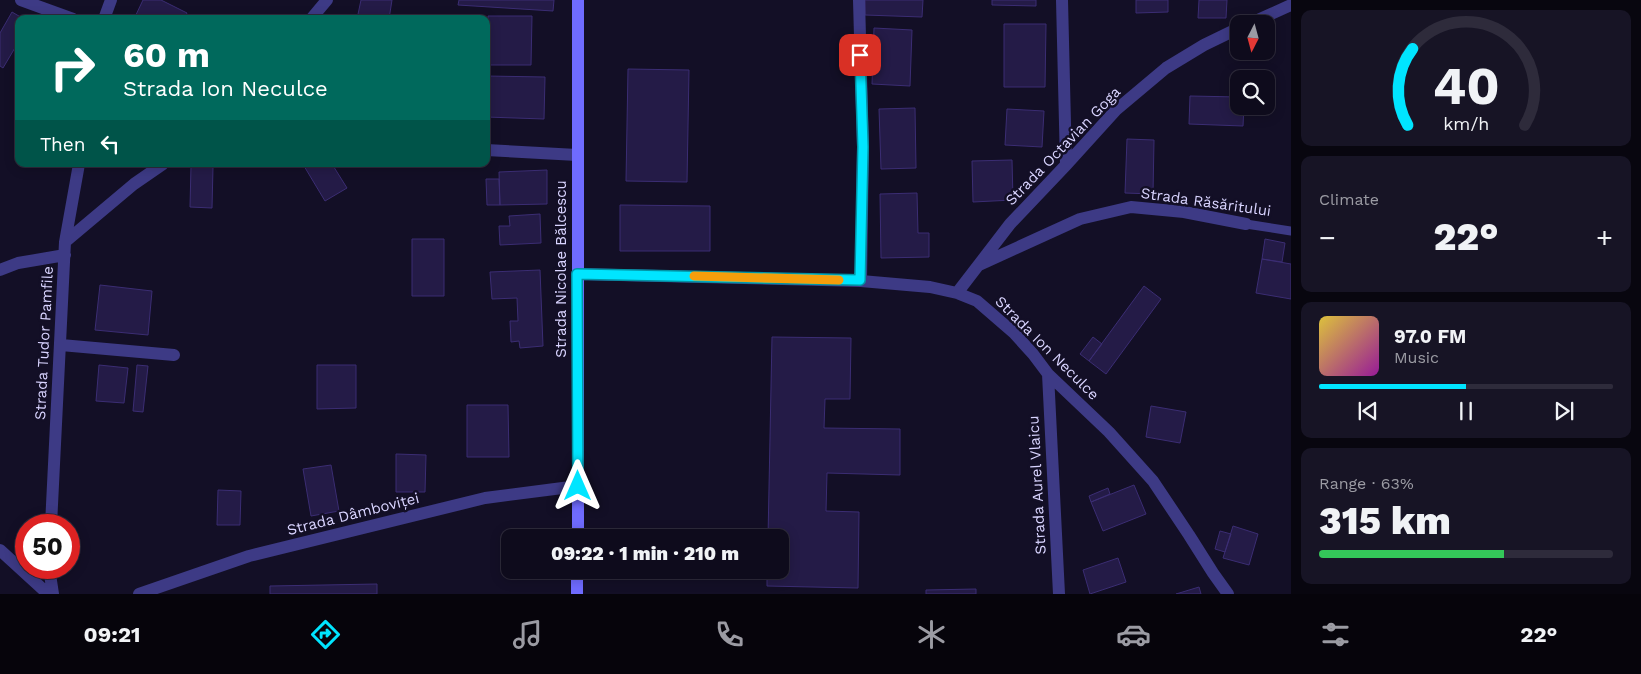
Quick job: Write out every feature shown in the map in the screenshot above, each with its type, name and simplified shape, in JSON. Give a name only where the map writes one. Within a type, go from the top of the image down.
[{"type":"main road","name":"Strada Nicolae Bălcescu","points":[[578,0],[578,529]]},
{"type":"main road","points":[[577,594],[578,579]]},
{"type":"street","points":[[21,0],[62,15]]},
{"type":"street","points":[[105,15],[111,0]]},
{"type":"street","points":[[314,15],[327,0]]},
{"type":"street","points":[[859,0],[863,147],[860,280]]},
{"type":"street","points":[[1062,0],[1066,165]]},
{"type":"street","points":[[1269,15],[1291,5]]},
{"type":"street","name":"Strada Octavian Goga","points":[[956,293],[1010,224],[1116,110],[1166,68],[1204,45],[1230,32]]},
{"type":"street","points":[[490,150],[577,155]]},
{"type":"street","name":"Strada Tudor Pamfile","points":[[52,514],[65,249],[79,167]]},
{"type":"street","points":[[0,270],[65,249],[134,184],[159,167]]},
{"type":"street","name":"Strada Răsăritului","points":[[977,266],[1080,219],[1131,207],[1184,212],[1246,224]]},
{"type":"street","name":"Strada Ion Neculce","points":[[577,274],[860,280],[930,288],[956,293],[977,301],[999,319],[1033,354],[1048,374],[1109,432],[1153,481],[1228,594]]},
{"type":"street","points":[[61,345],[174,355]]},
{"type":"street","name":"Strada Aurel Vlaicu","points":[[1048,374],[1059,594]]},
{"type":"street","name":"Strada Dâmboviței","points":[[139,594],[249,556],[476,500],[578,486]]},
{"type":"street","points":[[0,550],[48,594]]},
{"type":"street","points":[[50,579],[52,594]]},
{"type":"lane","name":"Strada Răsăritului","points":[[1246,224],[1291,231]]},
{"type":"building","points":[[143,0],[161,0],[187,13],[186,15],[136,15]]},
{"type":"building","points":[[361,0],[392,0],[390,15],[358,15]]},
{"type":"building","points":[[459,0],[554,0],[553,11],[458,5]]},
{"type":"building","points":[[865,0],[923,0],[922,17],[865,15]]},
{"type":"building","points":[[992,0],[1036,0],[1036,6],[992,5]]},
{"type":"building","points":[[1136,0],[1168,0],[1168,12],[1136,13]]},
{"type":"building","points":[[1199,0],[1227,0],[1226,18],[1198,18]]},
{"type":"building","points":[[12,12],[17,15],[15,15],[15,48],[3,68],[0,66],[0,33]]},
{"type":"building","points":[[490,16],[532,16],[531,65],[490,65]]},
{"type":"building","points":[[1004,24],[1046,24],[1045,87],[1004,87]]},
{"type":"building","points":[[874,28],[912,30],[910,86],[872,84]]},
{"type":"building","points":[[628,69],[689,70],[687,182],[626,181]]},
{"type":"building","points":[[490,76],[545,77],[544,119],[490,117]]},
{"type":"building","points":[[1190,96],[1230,97],[1230,115],[1244,115],[1243,126],[1189,124]]},
{"type":"building","points":[[915,108],[916,168],[881,169],[879,109]]},
{"type":"building","points":[[1007,109],[1044,111],[1042,147],[1005,145]]},
{"type":"building","points":[[1127,139],[1154,140],[1153,194],[1125,193]]},
{"type":"building","points":[[1012,160],[1013,200],[973,202],[972,161]]},
{"type":"building","points":[[191,167],[213,167],[212,208],[190,207]]},
{"type":"building","points":[[305,167],[334,167],[347,188],[325,201]]},
{"type":"building","points":[[547,170],[547,204],[500,205],[499,172]]},
{"type":"building","points":[[486,179],[499,179],[500,205],[487,205]]},
{"type":"building","points":[[917,193],[918,233],[929,233],[929,257],[881,258],[880,194]]},
{"type":"building","points":[[620,205],[710,206],[710,251],[620,251]]},
{"type":"building","points":[[540,214],[541,243],[500,245],[499,226],[510,226],[509,216]]},
{"type":"building","points":[[412,239],[444,239],[444,296],[412,296]]},
{"type":"building","points":[[1265,239],[1285,243],[1282,262],[1262,259]]},
{"type":"building","points":[[1262,259],[1291,264],[1291,299],[1256,293]]},
{"type":"building","points":[[540,270],[543,346],[520,348],[519,341],[511,342],[510,321],[518,321],[517,298],[492,299],[490,272]]},
{"type":"building","points":[[100,285],[152,291],[148,335],[95,330]]},
{"type":"building","points":[[1144,286],[1161,299],[1106,374],[1089,361]]},
{"type":"building","points":[[772,337],[851,338],[850,399],[825,399],[824,428],[900,429],[900,475],[827,473],[826,511],[859,512],[858,588],[767,586],[767,579],[789,579],[789,529],[768,529]]},
{"type":"building","points":[[1093,337],[1102,344],[1089,361],[1080,354]]},
{"type":"building","points":[[99,365],[128,368],[124,403],[96,401]]},
{"type":"building","points":[[137,365],[148,366],[143,412],[133,411]]},
{"type":"building","points":[[317,365],[356,365],[356,408],[317,409]]},
{"type":"building","points":[[467,405],[508,405],[509,457],[467,457]]},
{"type":"building","points":[[1151,406],[1186,412],[1180,443],[1146,437]]},
{"type":"building","points":[[396,454],[426,455],[425,492],[396,492]]},
{"type":"building","points":[[331,465],[339,511],[311,516],[303,469]]},
{"type":"building","points":[[1134,485],[1146,514],[1103,531],[1091,502]]},
{"type":"building","points":[[1108,488],[1110,494],[1091,502],[1089,496]]},
{"type":"building","points":[[218,490],[241,491],[240,525],[217,525]]},
{"type":"building","points":[[1233,526],[1258,534],[1249,565],[1223,558]]},
{"type":"building","points":[[1220,531],[1231,534],[1225,552],[1215,549]]},
{"type":"building","points":[[1118,558],[1126,582],[1090,594],[1083,570]]},
{"type":"building","points":[[377,584],[377,594],[270,594],[270,586]]},
{"type":"building","points":[[1199,587],[1201,594],[1176,594]]},
{"type":"building","points":[[976,589],[976,594],[926,594],[926,590]]},
{"type":"slow traffic","points":[[694,276],[839,280]]},
{"type":"route","points":[[578,486],[577,274],[860,280],[863,147],[860,55]]}]
